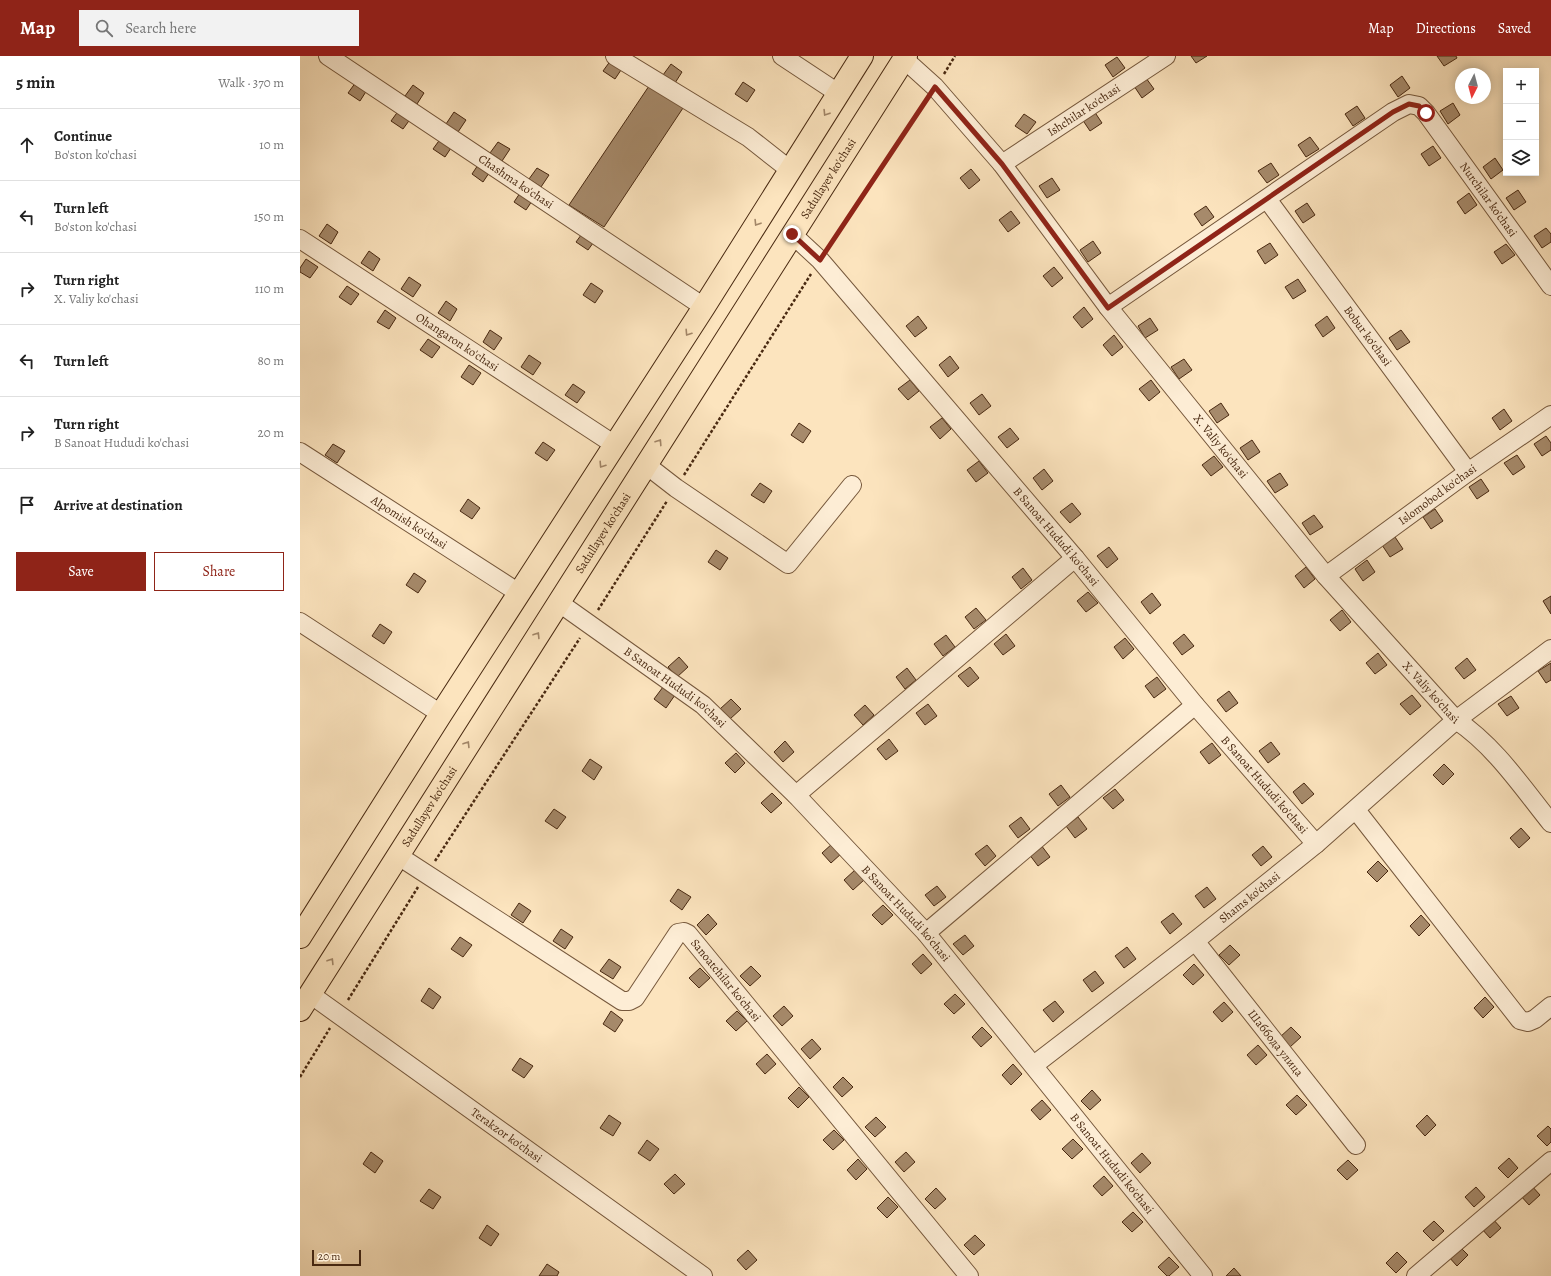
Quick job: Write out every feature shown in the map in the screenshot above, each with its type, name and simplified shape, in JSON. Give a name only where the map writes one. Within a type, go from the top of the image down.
[{"type":"main road","points":[[300,937],[441,714],[704,307],[862,56]]},
{"type":"main road","name":"Sadullayev ko'chasi","points":[[305,1002],[645,464],[905,57]]},
{"type":"street","name":"Chashma ko'chasi","points":[[328,56],[704,307]]},
{"type":"street","points":[[615,56],[748,137],[790,170]]},
{"type":"street","points":[[782,56],[838,93]]},
{"type":"street","name":"Ishchilar ko'chasi","points":[[1002,164],[1166,56]]},
{"type":"street","name":"X. Valiy ko'chasi","points":[[905,57],[935,87],[1002,164],[1108,308],[1326,576],[1456,720],[1472,731],[1492,751],[1551,823]]},
{"type":"street","name":"Nurchilar ko'chasi","points":[[1267,199],[1393,112],[1409,104],[1419,106],[1426,113],[1551,286]]},
{"type":"street","points":[[1108,308],[1267,199]]},
{"type":"street","name":"Bobur ko'chasi","points":[[1267,199],[1468,472]]},
{"type":"street","name":"B Sanoat Hududi ko'chasi","points":[[792,234],[820,260],[1076,558],[1195,705],[1316,844]]},
{"type":"street","name":"Ohangaron ko'chasi","points":[[300,239],[615,445]]},
{"type":"street","name":"Islomobod ko'chasi","points":[[1326,576],[1468,472],[1551,415]]},
{"type":"street","name":"Alpomish ko'chasi","points":[[300,452],[519,593]]},
{"type":"street","points":[[645,464],[676,488],[788,564],[852,485]]},
{"type":"street","points":[[796,795],[1076,558]]},
{"type":"street","name":"B Sanoat Hududi ko'chasi","points":[[558,602],[590,623],[703,705],[796,795],[926,933],[1203,1276]]},
{"type":"street","points":[[300,622],[441,714]]},
{"type":"street","name":"Shams ko'chasi","points":[[1034,1065],[1195,941],[1316,844],[1456,720],[1551,649]]},
{"type":"street","points":[[926,933],[1195,705]]},
{"type":"street","points":[[1356,810],[1520,1020],[1528,1022],[1535,1019],[1551,1006]]},
{"type":"street","name":"Sanoatchilar ko'chasi","points":[[397,855],[622,1001],[629,1001],[634,998],[678,933],[684,932],[688,934],[969,1276]]},
{"type":"street","name":"Шаббода улица","points":[[1195,941],[1356,1144]]},
{"type":"street","name":"Terakzor ko'chasi","points":[[305,1002],[339,1014],[703,1276]]},
{"type":"street","points":[[1427,1272],[1551,1161]]},
{"type":"path","points":[[300,1077],[427,874],[590,623],[820,260],[955,56]]},
{"type":"building","points":[[1191,56],[1207,56],[1196,63]]},
{"type":"building","points":[[1437,56],[1456,56],[1457,58],[1444,66]]},
{"type":"building","points":[[1117,57],[1125,68],[1113,77],[1105,65]]},
{"type":"building","points":[[611,60],[623,67],[615,79],[603,71]]},
{"type":"building","points":[[671,64],[682,72],[675,83],[663,75]]},
{"type":"building","points":[[1402,76],[1410,88],[1398,97],[1390,85]]},
{"type":"building","points":[[1146,78],[1154,89],[1142,98],[1134,86]]},
{"type":"building","points":[[356,82],[367,90],[360,101],[348,93]]},
{"type":"building","points":[[743,82],[755,90],[747,102],[735,94]]},
{"type":"building","points":[[413,85],[424,93],[417,104],[405,96]]},
{"type":"building","points":[[649,86],[683,108],[604,227],[569,205]]},
{"type":"building","points":[[1453,103],[1460,115],[1448,124],[1440,111]]},
{"type":"building","points":[[1357,106],[1365,118],[1353,126],[1345,114]]},
{"type":"building","points":[[399,110],[411,118],[403,129],[391,121]]},
{"type":"building","points":[[1094,111],[1102,123],[1090,131],[1082,119]]},
{"type":"building","points":[[454,112],[466,120],[458,132],[446,124]]},
{"type":"building","points":[[1024,114],[1036,122],[1027,134],[1015,126]]},
{"type":"building","points":[[1310,137],[1319,149],[1306,157],[1298,145]]},
{"type":"building","points":[[441,138],[453,145],[445,157],[433,149]]},
{"type":"building","points":[[498,142],[510,149],[502,161],[490,153]]},
{"type":"building","points":[[1433,146],[1441,158],[1429,166],[1421,154]]},
{"type":"building","points":[[1495,158],[1503,170],[1491,179],[1483,167]]},
{"type":"building","points":[[480,162],[491,170],[483,182],[472,174]]},
{"type":"building","points":[[1271,163],[1279,175],[1267,183],[1258,171]]},
{"type":"building","points":[[537,168],[549,175],[541,187],[529,179]]},
{"type":"building","points":[[971,169],[980,180],[969,189],[960,178]]},
{"type":"building","points":[[1052,178],[1060,190],[1047,198],[1039,186]]},
{"type":"building","points":[[522,190],[534,198],[526,210],[514,202]]},
{"type":"building","points":[[1518,190],[1526,202],[1514,210],[1506,198]]},
{"type":"building","points":[[1469,193],[1477,205],[1465,214],[1457,202]]},
{"type":"building","points":[[1307,203],[1315,215],[1303,223],[1295,211]]},
{"type":"building","points":[[1206,206],[1214,217],[1202,226],[1194,214]]},
{"type":"building","points":[[1011,211],[1020,223],[1008,232],[999,220]]},
{"type":"building","points":[[327,224],[338,232],[331,244],[319,236]]},
{"type":"building","points":[[1546,228],[1551,234],[1551,242],[1542,248],[1534,236]]},
{"type":"building","points":[[584,231],[596,239],[588,250],[576,242]]},
{"type":"building","points":[[1093,241],[1101,253],[1088,262],[1080,250]]},
{"type":"building","points":[[1270,243],[1278,255],[1265,264],[1257,251]]},
{"type":"building","points":[[1506,244],[1515,255],[1502,264],[1494,252]]},
{"type":"building","points":[[369,251],[380,259],[373,271],[361,263]]},
{"type":"building","points":[[306,259],[318,267],[310,278],[300,272],[300,268]]},
{"type":"building","points":[[1054,267],[1063,278],[1052,287],[1043,276]]},
{"type":"building","points":[[409,277],[421,285],[413,297],[401,289]]},
{"type":"building","points":[[1298,279],[1306,291],[1293,299],[1285,287]]},
{"type":"building","points":[[591,283],[603,291],[595,303],[583,295]]},
{"type":"building","points":[[347,286],[359,294],[351,305],[339,297]]},
{"type":"building","points":[[446,301],[457,309],[450,321],[438,313]]},
{"type":"building","points":[[1084,307],[1093,319],[1082,328],[1073,317]]},
{"type":"building","points":[[385,310],[396,318],[389,329],[377,322]]},
{"type":"building","points":[[918,316],[927,328],[915,337],[906,326]]},
{"type":"building","points":[[1327,316],[1335,328],[1323,337],[1315,325]]},
{"type":"building","points":[[1150,318],[1158,330],[1145,338],[1138,326]]},
{"type":"building","points":[[490,330],[502,338],[494,350],[483,342]]},
{"type":"building","points":[[1401,330],[1410,342],[1397,350],[1389,338]]},
{"type":"building","points":[[1114,335],[1123,347],[1112,356],[1103,345]]},
{"type":"building","points":[[428,339],[440,347],[432,358],[420,350]]},
{"type":"building","points":[[529,355],[541,363],[533,375],[521,367]]},
{"type":"building","points":[[950,356],[959,368],[948,377],[939,365]]},
{"type":"building","points":[[1184,359],[1192,370],[1179,379],[1171,367]]},
{"type":"building","points":[[469,365],[481,373],[473,385],[461,377]]},
{"type":"building","points":[[910,380],[919,391],[908,400],[898,389]]},
{"type":"building","points":[[1151,380],[1160,392],[1149,401],[1139,389]]},
{"type":"building","points":[[573,384],[585,392],[577,403],[565,395]]},
{"type":"building","points":[[982,394],[991,406],[979,415],[970,403]]},
{"type":"building","points":[[1221,403],[1229,415],[1217,423],[1209,411]]},
{"type":"building","points":[[1504,409],[1512,421],[1500,430],[1492,418]]},
{"type":"building","points":[[942,418],[951,429],[940,439],[930,427]]},
{"type":"building","points":[[799,423],[811,431],[803,443],[791,435]]},
{"type":"building","points":[[1010,428],[1019,439],[1007,448],[998,437]]},
{"type":"building","points":[[1546,436],[1551,443],[1551,450],[1542,456],[1534,444]]},
{"type":"building","points":[[1252,440],[1260,452],[1248,460],[1240,448]]},
{"type":"building","points":[[543,442],[555,450],[547,461],[535,453]]},
{"type":"building","points":[[333,444],[345,451],[337,463],[325,455]]},
{"type":"building","points":[[1517,455],[1525,467],[1513,475],[1504,463]]},
{"type":"building","points":[[1214,456],[1223,467],[1211,476],[1202,465]]},
{"type":"building","points":[[979,461],[988,473],[976,482],[967,470]]},
{"type":"building","points":[[1044,469],[1053,481],[1042,490],[1033,478]]},
{"type":"building","points":[[1280,473],[1288,485],[1275,493],[1267,481]]},
{"type":"building","points":[[1481,479],[1489,491],[1477,499],[1469,487]]},
{"type":"building","points":[[760,483],[772,491],[764,503],[751,495]]},
{"type":"building","points":[[468,499],[480,508],[472,519],[460,511]]},
{"type":"building","points":[[1072,503],[1081,514],[1070,523],[1060,512]]},
{"type":"building","points":[[1435,509],[1443,521],[1431,529],[1423,517]]},
{"type":"building","points":[[1314,515],[1323,527],[1310,535],[1302,523]]},
{"type":"building","points":[[1395,537],[1403,549],[1390,557],[1382,545]]},
{"type":"building","points":[[1109,547],[1118,559],[1107,568],[1097,556]]},
{"type":"building","points":[[716,550],[728,558],[720,570],[708,562]]},
{"type":"building","points":[[1367,560],[1375,572],[1363,581],[1355,569]]},
{"type":"building","points":[[1306,567],[1315,579],[1304,588],[1295,576]]},
{"type":"building","points":[[1023,568],[1032,580],[1021,589],[1012,577]]},
{"type":"building","points":[[414,573],[426,581],[418,593],[406,585]]},
{"type":"building","points":[[1088,592],[1098,603],[1086,612],[1077,601]]},
{"type":"building","points":[[1152,593],[1161,605],[1150,614],[1141,602]]},
{"type":"building","points":[[1551,596],[1551,614],[1543,601]]},
{"type":"building","points":[[976,608],[986,620],[974,629],[965,617]]},
{"type":"building","points":[[1342,610],[1351,622],[1340,631],[1330,620]]},
{"type":"building","points":[[380,624],[392,632],[384,644],[372,636]]},
{"type":"building","points":[[1006,634],[1015,646],[1003,655],[994,644]]},
{"type":"building","points":[[1184,634],[1194,646],[1182,655],[1173,643]]},
{"type":"building","points":[[946,635],[955,647],[943,656],[934,644]]},
{"type":"building","points":[[1125,638],[1134,649],[1123,659],[1114,647]]},
{"type":"building","points":[[1378,653],[1387,665],[1375,674],[1366,663]]},
{"type":"building","points":[[679,657],[688,667],[677,677],[668,667]]},
{"type":"building","points":[[1467,658],[1476,670],[1464,679],[1455,668]]},
{"type":"building","points":[[1551,663],[1551,680],[1546,683],[1538,671]]},
{"type":"building","points":[[970,667],[979,678],[968,687],[958,676]]},
{"type":"building","points":[[907,668],[916,680],[905,689],[896,677]]},
{"type":"building","points":[[1157,677],[1166,689],[1154,698],[1145,686]]},
{"type":"building","points":[[663,687],[675,695],[666,708],[654,699]]},
{"type":"building","points":[[1229,691],[1238,703],[1226,712],[1217,700]]},
{"type":"building","points":[[1412,695],[1421,706],[1410,715],[1400,704]]},
{"type":"building","points":[[1511,696],[1519,708],[1507,716],[1498,704]]},
{"type":"building","points":[[731,699],[741,709],[730,719],[720,709]]},
{"type":"building","points":[[928,704],[937,716],[925,725],[916,713]]},
{"type":"building","points":[[865,705],[874,715],[863,725],[854,715]]},
{"type":"building","points":[[889,739],[898,751],[886,760],[877,749]]},
{"type":"building","points":[[785,741],[794,752],[783,762],[774,752]]},
{"type":"building","points":[[1271,742],[1280,754],[1268,763],[1259,751]]},
{"type":"building","points":[[1212,743],[1221,755],[1209,764],[1200,752]]},
{"type":"building","points":[[736,753],[745,763],[735,773],[725,763]]},
{"type":"building","points":[[590,759],[602,767],[594,780],[582,771]]},
{"type":"building","points":[[1444,764],[1454,774],[1443,785],[1433,775]]},
{"type":"building","points":[[1304,783],[1314,794],[1302,804],[1293,792]]},
{"type":"building","points":[[1061,785],[1070,797],[1058,806],[1049,794]]},
{"type":"building","points":[[1115,789],[1124,800],[1113,809],[1103,798]]},
{"type":"building","points":[[772,793],[782,803],[771,813],[761,803]]},
{"type":"building","points":[[554,809],[566,817],[557,829],[545,821]]},
{"type":"building","points":[[1021,817],[1030,829],[1018,838],[1009,826]]},
{"type":"building","points":[[1078,817],[1087,829],[1075,838],[1066,826]]},
{"type":"building","points":[[1521,828],[1530,838],[1519,848],[1510,838]]},
{"type":"building","points":[[833,843],[842,853],[831,863],[822,853]]},
{"type":"building","points":[[987,845],[996,856],[985,866],[975,854]]},
{"type":"building","points":[[1041,845],[1050,857],[1038,866],[1029,854]]},
{"type":"building","points":[[1263,846],[1272,857],[1261,866],[1252,855]]},
{"type":"building","points":[[1378,861],[1388,871],[1377,882],[1367,872]]},
{"type":"building","points":[[855,870],[864,880],[853,890],[844,880]]},
{"type":"building","points":[[937,886],[946,897],[934,906],[925,895]]},
{"type":"building","points":[[1207,887],[1216,899],[1204,908],[1195,896]]},
{"type":"building","points":[[678,889],[691,897],[682,910],[670,901]]},
{"type":"building","points":[[519,903],[531,911],[523,923],[511,915]]},
{"type":"building","points":[[883,905],[893,915],[882,925],[872,915]]},
{"type":"building","points":[[1173,913],[1182,924],[1170,934],[1161,922]]},
{"type":"building","points":[[708,914],[717,924],[706,935],[697,925]]},
{"type":"building","points":[[1421,915],[1430,925],[1419,936],[1410,926]]},
{"type":"building","points":[[561,929],[573,937],[565,949],[553,941]]},
{"type":"building","points":[[965,935],[974,946],[963,955],[953,944]]},
{"type":"building","points":[[460,937],[472,945],[463,957],[451,949]]},
{"type":"building","points":[[1230,945],[1240,955],[1229,965],[1219,955]]},
{"type":"building","points":[[1127,947],[1136,959],[1124,968],[1115,956]]},
{"type":"building","points":[[923,954],[932,964],[921,974],[912,964]]},
{"type":"building","points":[[609,959],[621,967],[613,979],[600,971]]},
{"type":"building","points":[[1194,964],[1204,975],[1193,985],[1183,975]]},
{"type":"building","points":[[751,966],[761,976],[750,986],[740,976]]},
{"type":"building","points":[[700,968],[710,978],[699,988],[689,978]]},
{"type":"building","points":[[1095,971],[1104,983],[1092,992],[1083,980]]},
{"type":"building","points":[[429,988],[441,997],[433,1009],[421,1001]]},
{"type":"building","points":[[955,994],[965,1004],[954,1014],[944,1004]]},
{"type":"building","points":[[1485,997],[1494,1007],[1483,1018],[1474,1008]]},
{"type":"building","points":[[1055,1001],[1064,1012],[1053,1022],[1043,1010]]},
{"type":"building","points":[[1224,1002],[1233,1012],[1222,1022],[1213,1012]]},
{"type":"building","points":[[784,1006],[793,1016],[782,1026],[773,1016]]},
{"type":"building","points":[[611,1011],[623,1020],[615,1032],[603,1024]]},
{"type":"building","points":[[737,1011],[747,1021],[736,1031],[726,1021]]},
{"type":"building","points":[[982,1027],[992,1037],[981,1047],[972,1037]]},
{"type":"building","points":[[1291,1027],[1301,1037],[1290,1047],[1280,1037]]},
{"type":"building","points":[[812,1039],[821,1049],[810,1059],[801,1049]]},
{"type":"building","points":[[1258,1045],[1267,1055],[1256,1065],[1247,1055]]},
{"type":"building","points":[[767,1054],[776,1064],[765,1074],[756,1064]]},
{"type":"building","points":[[520,1058],[533,1066],[524,1078],[512,1070]]},
{"type":"building","points":[[1013,1064],[1022,1074],[1011,1085],[1002,1075]]},
{"type":"building","points":[[843,1077],[853,1087],[842,1097],[833,1087]]},
{"type":"building","points":[[799,1087],[809,1097],[798,1108],[788,1098]]},
{"type":"building","points":[[1092,1090],[1101,1100],[1090,1110],[1081,1101]]},
{"type":"building","points":[[1297,1095],[1307,1105],[1296,1115],[1286,1105]]},
{"type":"building","points":[[1042,1100],[1051,1110],[1040,1120],[1031,1110]]},
{"type":"building","points":[[609,1115],[621,1123],[613,1136],[600,1128]]},
{"type":"building","points":[[1427,1115],[1436,1125],[1425,1136],[1416,1126]]},
{"type":"building","points":[[876,1117],[886,1127],[875,1137],[865,1127]]},
{"type":"building","points":[[1548,1126],[1551,1129],[1551,1142],[1547,1146],[1537,1136]]},
{"type":"building","points":[[834,1130],[844,1140],[833,1150],[823,1140]]},
{"type":"building","points":[[1073,1139],[1083,1149],[1072,1159],[1062,1149]]},
{"type":"building","points":[[647,1140],[659,1149],[650,1161],[638,1153]]},
{"type":"building","points":[[371,1152],[383,1161],[375,1173],[363,1164]]},
{"type":"building","points":[[906,1152],[915,1162],[904,1172],[895,1162]]},
{"type":"building","points":[[1142,1153],[1151,1163],[1140,1173],[1131,1163]]},
{"type":"building","points":[[1509,1158],[1518,1168],[1508,1178],[1498,1168]]},
{"type":"building","points":[[858,1159],[867,1169],[856,1180],[847,1170]]},
{"type":"building","points":[[1348,1160],[1358,1170],[1347,1180],[1337,1170]]},
{"type":"building","points":[[675,1174],[685,1184],[674,1194],[664,1184]]},
{"type":"building","points":[[1104,1176],[1113,1186],[1102,1196],[1093,1186]]},
{"type":"building","points":[[1531,1185],[1540,1195],[1529,1205],[1520,1195]]},
{"type":"building","points":[[1476,1187],[1485,1197],[1474,1207],[1465,1197]]},
{"type":"building","points":[[936,1188],[946,1199],[935,1209],[925,1199]]},
{"type":"building","points":[[429,1189],[441,1197],[433,1209],[420,1201]]},
{"type":"building","points":[[888,1197],[898,1207],[887,1218],[877,1208]]},
{"type":"building","points":[[1133,1212],[1143,1222],[1132,1232],[1122,1222]]},
{"type":"building","points":[[1492,1218],[1501,1228],[1490,1238],[1481,1228]]},
{"type":"building","points":[[1434,1221],[1444,1231],[1433,1241],[1423,1231]]},
{"type":"building","points":[[487,1225],[499,1234],[491,1246],[479,1238]]},
{"type":"building","points":[[975,1235],[985,1245],[974,1255],[964,1245]]},
{"type":"building","points":[[1458,1245],[1468,1255],[1457,1266],[1448,1256]]},
{"type":"building","points":[[748,1250],[757,1260],[746,1270],[737,1260]]},
{"type":"building","points":[[1397,1252],[1407,1262],[1396,1273],[1386,1263]]},
{"type":"building","points":[[1169,1257],[1179,1267],[1167,1276],[1158,1267]]},
{"type":"building","points":[[547,1264],[559,1272],[557,1276],[539,1276]]},
{"type":"building","points":[[1234,1268],[1241,1276],[1226,1276]]},
{"type":"route","points":[[792,234],[820,260],[935,87],[1002,164],[1108,308],[1393,112],[1409,104],[1419,106],[1426,113]]}]
